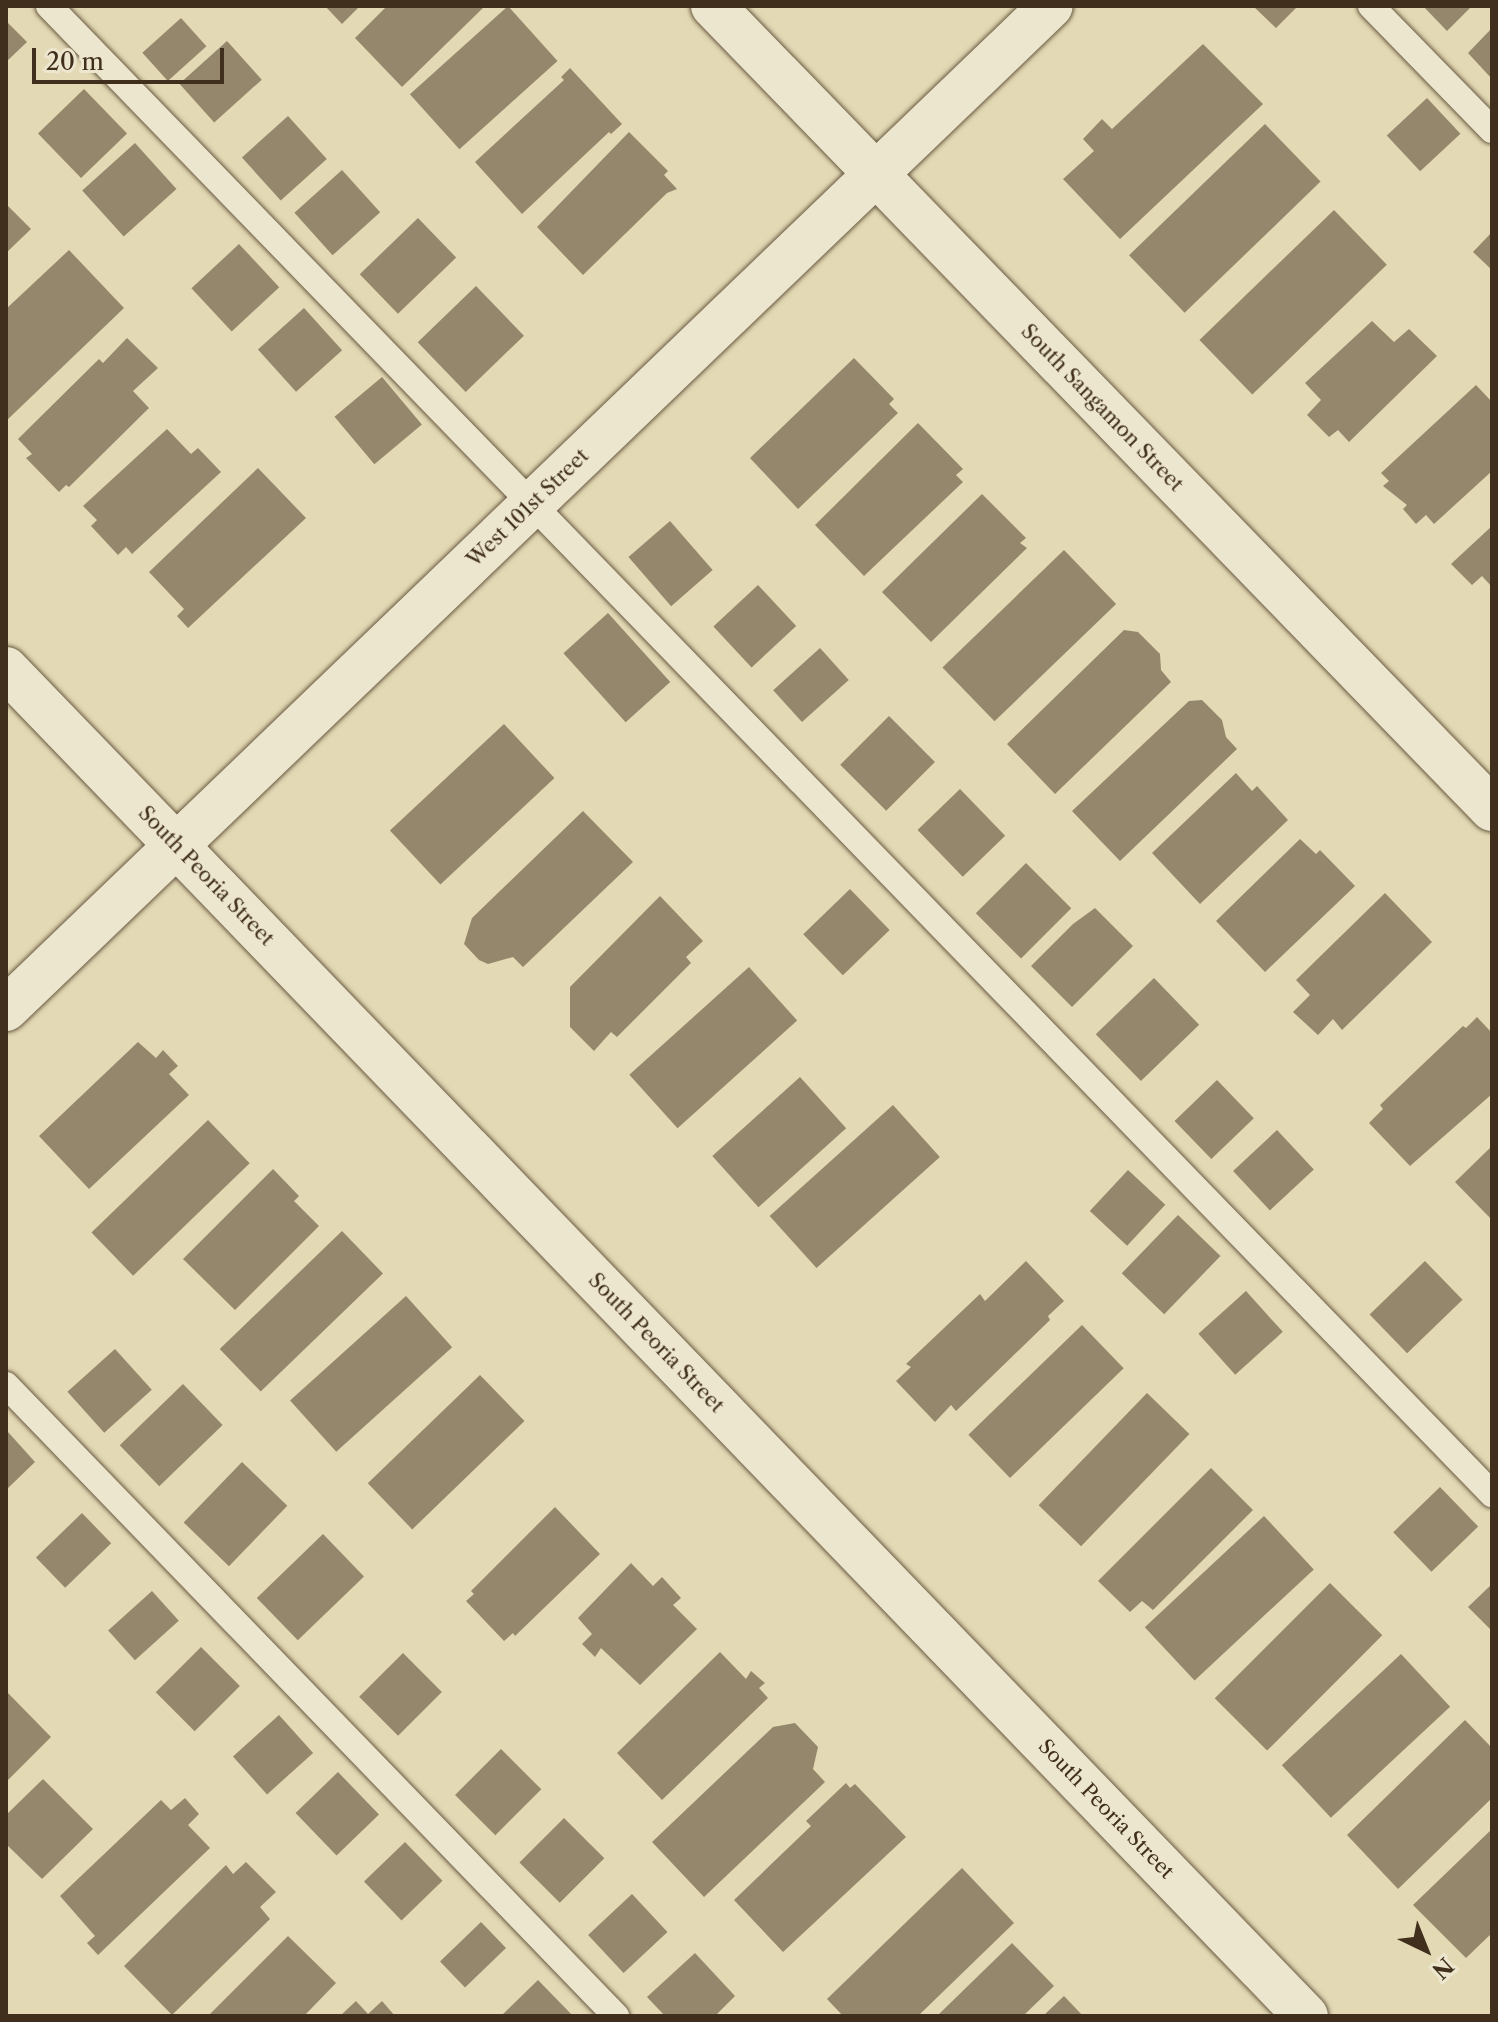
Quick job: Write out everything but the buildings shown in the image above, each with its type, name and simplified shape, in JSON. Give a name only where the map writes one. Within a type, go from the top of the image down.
[{"type":"street","name":"South Sangamon Street","points":[[713,6],[1492,809]]},
{"type":"street","name":"West 101st Street","points":[[6,1009],[1051,6]]},
{"type":"street","name":"South Peoria Street","points":[[6,669],[1306,2016]]},
{"type":"lane","points":[[49,6],[1492,1494]]},
{"type":"lane","points":[[1371,6],[1492,130]]},
{"type":"lane","points":[[6,1385],[616,2016]]}]
